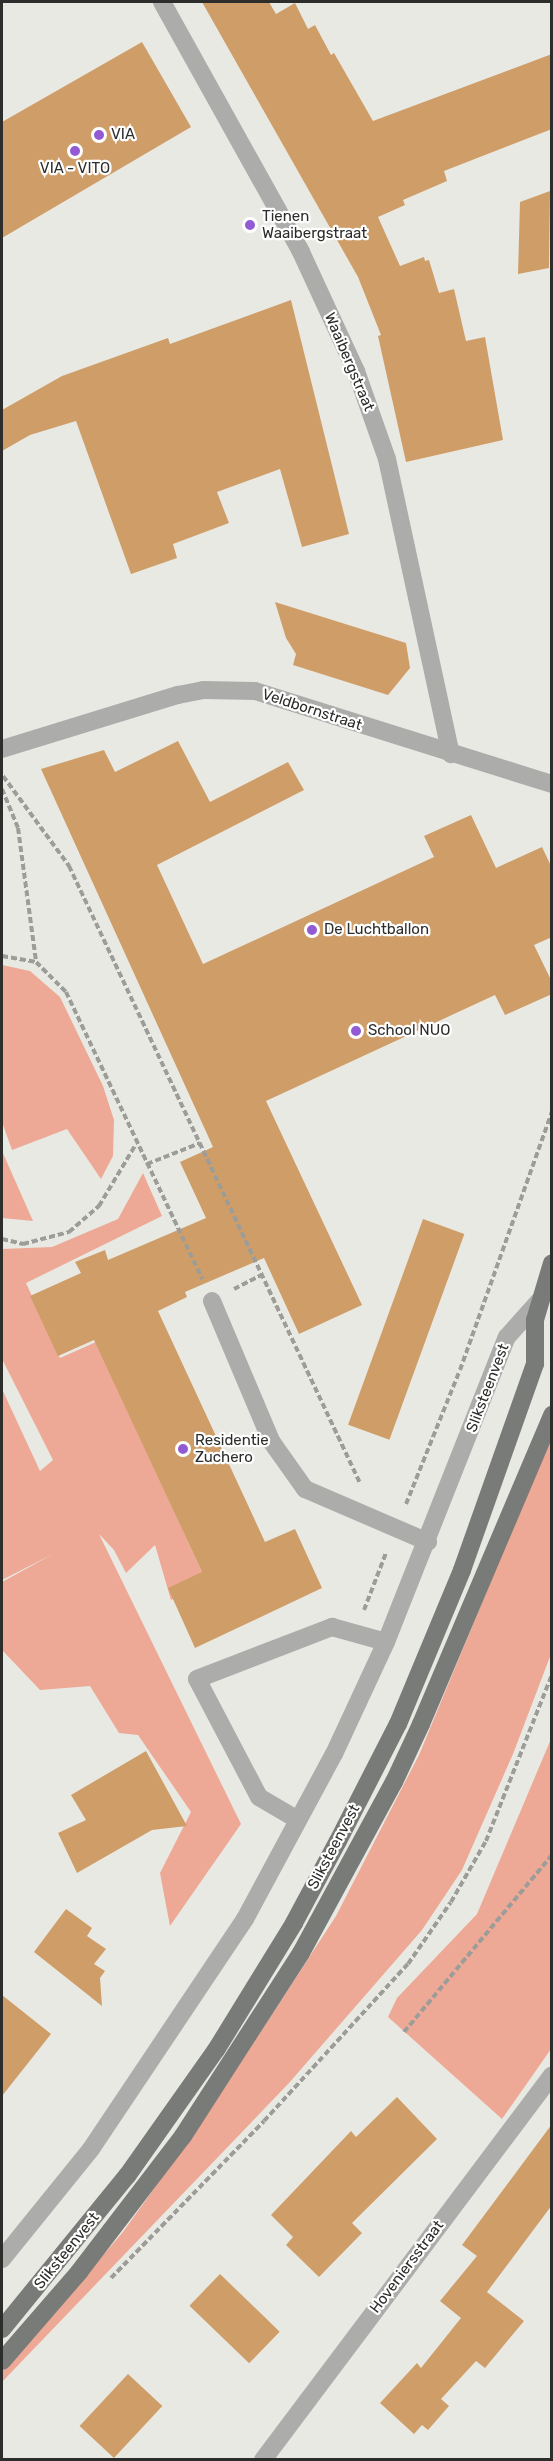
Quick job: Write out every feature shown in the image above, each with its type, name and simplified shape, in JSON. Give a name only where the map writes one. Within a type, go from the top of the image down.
[{"type":"main road","name":"Sliksteenvest","points":[[2,2329],[127,2176],[216,2050],[294,1923],[338,1841],[398,1724],[462,1570],[535,1364],[535,1320],[552,1263]]},
{"type":"main road","name":"Sliksteenvest","points":[[2,2361],[79,2272],[183,2136],[301,1953],[399,1772],[552,1414]]},
{"type":"street","name":"Waaibergstraat","points":[[162,2],[301,252],[356,371],[387,459],[451,754]]},
{"type":"street","name":"Veldbornstraat","points":[[2,749],[203,690],[255,691],[552,784]]},
{"type":"street","name":"Sliksteenvest","points":[[2,2259],[91,2149],[244,1919],[298,1820],[386,1642],[428,1542],[507,1336],[540,1300]]},
{"type":"street","points":[[212,1301],[271,1441],[305,1490],[428,1542]]},
{"type":"street","points":[[298,1820],[259,1797],[197,1679],[332,1627],[356,1631],[386,1642]]},
{"type":"street","name":"Hoveniersstraat","points":[[263,2460],[552,2075]]},
{"type":"path","points":[[2,775],[69,866],[364,1491],[372,1520]]},
{"type":"path","points":[[2,789],[18,828],[36,962]]},
{"type":"path","points":[[2,956],[36,962],[66,992],[212,1301]]},
{"type":"path","points":[[356,1631],[460,1370],[552,1111]]},
{"type":"path","points":[[2,1239],[23,1244],[69,1232],[99,1206],[136,1143]]},
{"type":"path","points":[[147,1164],[200,1143]]},
{"type":"path","points":[[108,2281],[264,2121],[408,1964],[452,1902],[486,1840],[552,1674]]},
{"type":"path","points":[[405,2032],[552,1855]]},
{"type":"shaded area","points":[[2,965],[30,971],[60,997],[103,1086],[114,1120],[113,1156],[101,1179],[67,1129],[12,1150],[2,1122]]},
{"type":"shaded area","points":[[2,1151],[33,1221],[2,1218]]},
{"type":"shaded area","points":[[143,1173],[162,1216],[26,1283],[60,1358],[96,1342],[207,1583],[171,1600],[155,1545],[126,1573],[114,1550],[99,1534],[241,1824],[170,1926],[160,1873],[191,1812],[138,1735],[119,1733],[90,1686],[40,1690],[2,1650],[2,1582],[53,1554],[2,1580],[2,1389],[40,1471],[53,1460],[2,1359],[2,1249],[52,1247],[118,1219]]},
{"type":"shaded area","points":[[551,1436],[551,1654],[513,1754],[462,1870],[422,1930],[289,2083],[2,2382],[2,2372],[123,2232],[204,2119],[336,1916],[419,1755]]},
{"type":"shaded area","points":[[551,1739],[551,2049],[502,2119],[388,2017],[397,1998],[477,1914]]},
{"type":"building","points":[[202,2],[269,2],[276,14],[295,3],[308,29],[315,25],[331,55],[334,53],[373,121],[552,54],[552,129],[444,171],[447,181],[403,200],[405,205],[378,217],[400,266],[424,257],[425,261],[429,260],[439,293],[454,289],[466,341],[485,337],[503,440],[406,462],[378,336],[381,335],[358,277]]},
{"type":"building","name":"VIA - VITO","points":[[142,42],[191,127],[2,238],[2,122]]},
{"type":"building","points":[[550,191],[549,268],[518,274],[520,202]]},
{"type":"building","points":[[291,300],[349,534],[302,547],[280,469],[217,492],[229,523],[173,544],[177,558],[131,574],[76,421],[30,435],[2,451],[2,410],[62,376],[168,338],[170,344]]},
{"type":"building","points":[[275,602],[406,643],[410,668],[388,695],[293,665],[296,654],[286,638]]},
{"type":"building","points":[[178,741],[210,802],[288,762],[304,790],[157,865],[203,964],[434,857],[424,836],[471,815],[496,868],[542,847],[552,868],[552,937],[534,945],[552,982],[552,994],[505,1015],[495,995],[266,1101],[362,1305],[299,1334],[264,1258],[185,1292],[187,1297],[158,1311],[265,1542],[295,1529],[322,1588],[195,1648],[168,1588],[202,1572],[94,1340],[58,1356],[30,1296],[81,1273],[75,1262],[105,1250],[108,1260],[206,1218],[180,1162],[213,1147],[41,769],[104,750],[115,772]]},
{"type":"building","points":[[423,1219],[464,1234],[389,1440],[348,1425]]},
{"type":"building","points":[[146,1751],[187,1826],[152,1830],[77,1873],[58,1833],[86,1820],[71,1795]]},
{"type":"building","points":[[66,1909],[92,1928],[87,1936],[106,1949],[94,1964],[105,1971],[100,1978],[102,2006],[34,1952]]},
{"type":"building","points":[[2,1995],[51,2034],[2,2096]]},
{"type":"building","points":[[397,2097],[437,2139],[352,2223],[362,2233],[319,2277],[286,2245],[293,2237],[271,2215],[351,2131],[356,2137]]},
{"type":"building","points":[[552,2124],[552,2205],[487,2292],[524,2321],[485,2368],[476,2361],[441,2399],[449,2406],[428,2430],[422,2425],[414,2434],[380,2403],[417,2363],[421,2368],[461,2318],[440,2301],[477,2256],[462,2245]]},
{"type":"building","points":[[220,2274],[280,2332],[249,2363],[189,2306]]},
{"type":"building","points":[[128,2374],[162,2406],[114,2458],[80,2426]]},
{"type":"place","name":"VIA","points":[[99,135]]},
{"type":"place","name":"VIA - VITO","points":[[75,151]]},
{"type":"place","name":"Tienen Waaibergstraat","points":[[250,225]]},
{"type":"place","name":"De Luchtballon","points":[[312,930]]},
{"type":"place","name":"School NUO","points":[[356,1031]]},
{"type":"place","name":"Residentie Zuchero","points":[[183,1449]]}]
